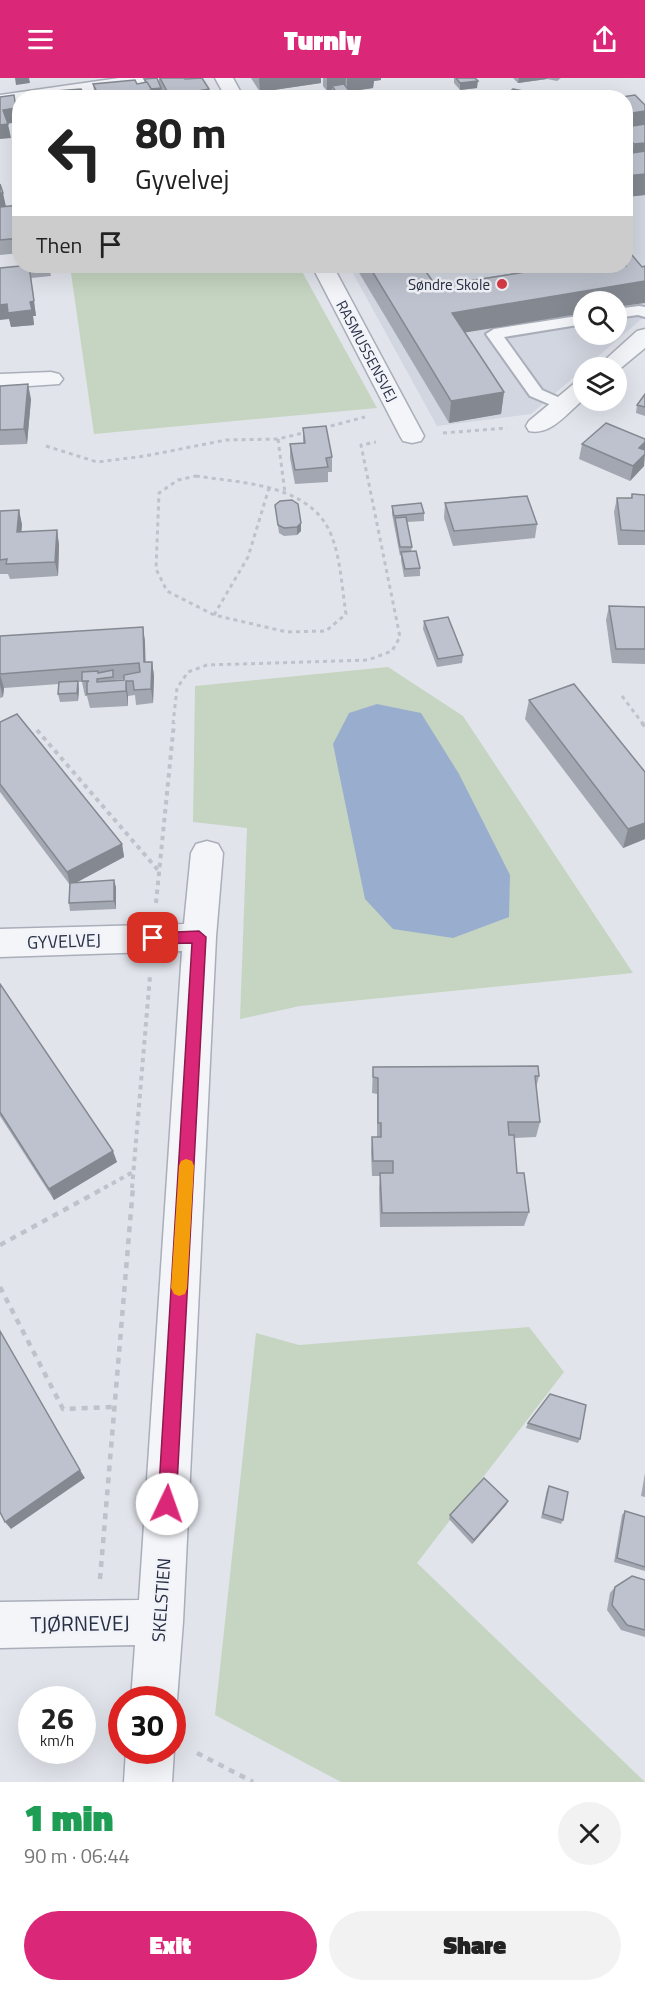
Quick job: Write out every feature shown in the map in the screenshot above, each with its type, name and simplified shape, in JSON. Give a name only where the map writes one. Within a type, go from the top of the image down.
[{"type":"street","points":[[71,90],[157,78]]},
{"type":"street","name":"RASMUSSENSVEJ","points":[[326,273],[412,436]]},
{"type":"street","points":[[620,357],[645,336]]},
{"type":"street","points":[[0,381],[51,379]]},
{"type":"street","points":[[538,426],[573,396]]},
{"type":"street","name":"SKELSTIEN","points":[[155,1686],[199,937],[207,853]]},
{"type":"street","name":"GYVELVEJ","points":[[0,944],[199,937]]},
{"type":"street","name":"TJØRNEVEJ","points":[[0,1625],[160,1622]]},
{"type":"street","points":[[148,1782],[161,1764]]},
{"type":"lane","points":[[627,312],[639,310],[645,312]]},
{"type":"lane","points":[[563,405],[536,393],[494,334],[573,321]]},
{"type":"path","points":[[321,428],[398,409]]},
{"type":"path","points":[[96,1622],[153,938],[177,688],[188,672],[207,664],[368,660],[392,651],[400,637],[361,445],[412,436],[538,426]]},
{"type":"path","points":[[46,446],[97,462],[145,456],[226,440],[278,439],[310,431]]},
{"type":"path","points":[[278,439],[285,493]]},
{"type":"path","points":[[196,476],[269,488],[297,497],[315,509],[331,534],[346,614],[326,631],[287,632],[214,615],[167,591],[156,569],[159,493],[178,480],[196,476]]},
{"type":"path","points":[[214,615],[248,557],[269,488]]},
{"type":"path","points":[[622,696],[645,726]]},
{"type":"path","points":[[37,730],[159,871]]},
{"type":"path","points":[[0,1245],[134,1172]]},
{"type":"path","points":[[0,1287],[63,1409],[114,1407]]},
{"type":"path","points":[[186,1756],[253,1782]]},
{"type":"shaded area","name":"Søndre Skole","points":[[645,168],[645,316],[627,331],[627,291],[573,291],[573,345],[611,345],[597,357],[573,357],[573,378],[531,414],[437,426],[353,273],[633,273],[633,170]]},
{"type":"green space","points":[[71,273],[303,273],[377,408],[94,434]]},
{"type":"green space","points":[[388,667],[463,716],[633,973],[300,1006],[240,1019],[247,828],[193,822],[195,686]]},
{"type":"green space","points":[[529,1327],[564,1372],[417,1563],[645,1782],[341,1782],[215,1715],[256,1333],[299,1345]]},
{"type":"water","points":[[377,704],[421,713],[459,774],[510,875],[509,917],[453,938],[393,929],[365,899],[333,744],[349,713]]},
{"type":"building","points":[[157,78],[161,88],[151,89],[144,79]]},
{"type":"building","points":[[160,78],[202,78],[209,89],[204,90],[166,90]]},
{"type":"building","points":[[456,78],[475,78],[478,81],[460,83]]},
{"type":"building","points":[[135,80],[137,84],[147,82],[152,90],[96,90],[93,84]]},
{"type":"building","points":[[344,84],[348,90],[335,90],[332,86]]},
{"type":"building","points":[[12,95],[12,109],[3,110],[8,124],[0,125],[0,97]]},
{"type":"building","points":[[633,95],[645,105],[645,111],[633,113]]},
{"type":"building","points":[[645,124],[645,143],[633,143],[633,126]]},
{"type":"building","points":[[645,151],[645,174],[633,175],[633,153]]},
{"type":"building","points":[[12,206],[12,239],[0,240],[0,207]]},
{"type":"building","points":[[633,256],[642,267],[645,266],[645,281],[573,291],[573,293],[452,313],[504,392],[451,401],[373,273],[427,273],[436,286],[519,273],[633,273]]},
{"type":"building","points":[[12,267],[12,273],[30,273],[34,301],[30,302],[32,310],[8,313],[7,304],[0,305],[0,268]]},
{"type":"building","points":[[28,384],[24,429],[0,430],[0,386]]},
{"type":"building","points":[[645,394],[645,407],[637,405]]},
{"type":"building","points":[[606,423],[645,439],[639,448],[645,450],[645,454],[633,466],[582,444]]},
{"type":"building","points":[[326,426],[332,457],[326,458],[328,467],[295,470],[290,444],[305,443],[303,428]]},
{"type":"building","points":[[632,494],[645,495],[645,531],[621,530],[617,498],[632,498]]},
{"type":"building","points":[[527,496],[537,524],[454,531],[445,503]]},
{"type":"building","points":[[292,500],[298,504],[301,523],[297,527],[284,528],[278,525],[275,505],[280,501]]},
{"type":"building","points":[[421,503],[424,513],[394,516],[392,506]]},
{"type":"building","points":[[19,510],[17,532],[57,530],[55,562],[6,564],[7,559],[0,560],[0,511]]},
{"type":"building","points":[[406,517],[412,547],[400,547],[395,518]]},
{"type":"building","points":[[416,551],[420,568],[405,569],[401,552]]},
{"type":"building","points":[[609,606],[645,607],[645,649],[616,649]]},
{"type":"building","points":[[448,617],[463,655],[438,659],[424,621]]},
{"type":"building","points":[[143,627],[144,662],[152,662],[151,689],[134,690],[133,681],[126,681],[126,691],[87,694],[87,682],[89,681],[82,681],[82,672],[98,671],[98,673],[113,670],[113,677],[97,679],[97,682],[124,680],[124,675],[140,672],[139,663],[0,674],[0,636]]},
{"type":"building","points":[[78,681],[77,693],[58,694],[59,682]]},
{"type":"building","points":[[574,684],[645,772],[645,823],[628,829],[529,700]]},
{"type":"building","points":[[17,714],[122,844],[67,872],[0,784],[0,722]]},
{"type":"building","points":[[114,880],[114,901],[69,903],[70,883]]},
{"type":"building","points":[[0,984],[113,1151],[49,1189],[0,1112]]},
{"type":"building","points":[[538,1066],[539,1076],[535,1076],[540,1122],[508,1122],[509,1135],[514,1135],[517,1173],[524,1173],[529,1212],[382,1213],[380,1173],[393,1173],[393,1161],[373,1161],[372,1137],[381,1137],[381,1123],[378,1123],[378,1078],[373,1077],[373,1067]]},
{"type":"building","points":[[0,1331],[80,1470],[5,1522],[0,1512]]},
{"type":"building","points":[[550,1394],[586,1405],[580,1439],[528,1423]]},
{"type":"building","points":[[484,1478],[508,1501],[474,1540],[450,1515]]},
{"type":"building","points":[[549,1486],[568,1492],[563,1520],[543,1514]]},
{"type":"building","points":[[625,1511],[645,1517],[645,1567],[617,1558]]},
{"type":"building","points":[[632,1576],[645,1580],[645,1630],[627,1625],[612,1605],[615,1587]]},
{"type":"slow traffic","points":[[179,1288],[186,1166]]},
{"type":"place","name":"Søndre Skole","points":[[502,284]]},
{"type":"route","points":[[153,938],[199,937],[167,1504]]}]
